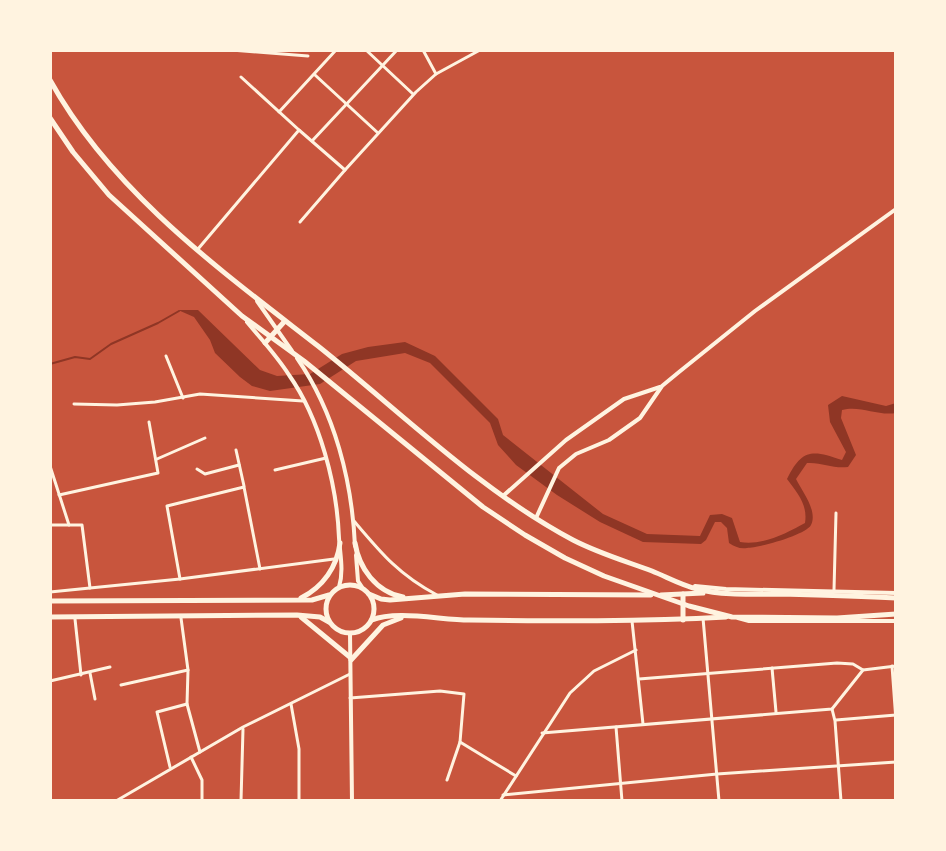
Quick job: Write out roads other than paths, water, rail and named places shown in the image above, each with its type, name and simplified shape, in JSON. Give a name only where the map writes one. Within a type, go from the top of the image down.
[{"type":"highway","points":[[50,80],[89,140],[123,181],[257,301],[503,496],[587,546],[683,584],[714,593],[726,589]]},
{"type":"highway","points":[[50,118],[73,152],[109,195],[242,316],[304,361],[483,507],[565,558],[657,595],[732,617]]},
{"type":"highway","points":[[265,343],[284,322]]},
{"type":"highway","points":[[296,600],[313,591],[335,567],[340,543]]},
{"type":"highway","points":[[355,543],[360,564],[378,585],[396,596],[416,598]]},
{"type":"highway","points":[[50,601],[312,600],[329,595],[347,584],[362,587],[381,599],[714,593],[896,596]]},
{"type":"highway","points":[[50,617],[297,615],[320,617],[335,628],[350,633],[366,628],[372,620],[374,607],[369,594]]},
{"type":"highway","points":[[683,594],[683,620]]},
{"type":"highway","points":[[329,595],[325,606],[329,622]]},
{"type":"highway","points":[[372,620],[381,616],[632,621],[732,617],[837,618],[896,614]]},
{"type":"highway","points":[[297,615],[309,621],[351,659],[383,625],[404,617]]},
{"type":"main road","points":[[536,518],[559,468],[576,454],[609,440],[640,418],[662,386],[755,311],[896,209]]},
{"type":"main road","points":[[257,301],[305,369],[333,428],[346,472],[354,521],[357,574],[362,587]]},
{"type":"main road","points":[[242,316],[291,377],[319,433],[339,522],[342,575],[339,587]]},
{"type":"main road","points":[[503,496],[566,440],[624,399],[662,386]]},
{"type":"main road","points":[[683,584],[726,589],[834,590],[896,596]]},
{"type":"main road","points":[[732,617],[749,621],[896,621]]},
{"type":"main road","points":[[350,633],[352,801]]},
{"type":"street","points":[[231,50],[308,56]]},
{"type":"street","points":[[279,112],[336,50]]},
{"type":"street","points":[[366,50],[413,94]]},
{"type":"street","points":[[312,141],[397,50]]},
{"type":"street","points":[[423,50],[436,74]]},
{"type":"street","points":[[300,222],[413,94],[436,74],[480,50]]},
{"type":"street","points":[[315,75],[378,133]]},
{"type":"street","points":[[241,77],[345,170]]},
{"type":"street","points":[[198,249],[299,130]]},
{"type":"street","points":[[166,356],[183,398]]},
{"type":"street","points":[[74,404],[117,405],[202,394],[302,398]]},
{"type":"street","points":[[59,495],[156,474],[159,469],[149,422]]},
{"type":"street","points":[[157,459],[205,438]]},
{"type":"street","points":[[236,450],[260,569]]},
{"type":"street","points":[[275,470],[326,458]]},
{"type":"street","points":[[197,469],[205,474],[239,465]]},
{"type":"street","points":[[50,466],[69,525]]},
{"type":"street","points":[[180,579],[167,506],[244,487]]},
{"type":"street","points":[[834,590],[836,513]]},
{"type":"street","points":[[354,521],[410,580],[439,596]]},
{"type":"street","points":[[50,525],[77,524],[82,527],[90,588]]},
{"type":"street","points":[[50,592],[338,559]]},
{"type":"street","points":[[75,617],[81,675]]},
{"type":"street","points":[[181,617],[188,670],[187,704],[200,752]]},
{"type":"street","points":[[703,618],[719,801]]},
{"type":"street","points":[[632,621],[643,724]]},
{"type":"street","points":[[500,801],[570,693],[594,671],[636,650]]},
{"type":"street","points":[[639,679],[837,663],[853,664],[863,670],[894,666],[896,721]]},
{"type":"street","points":[[50,681],[110,667]]},
{"type":"street","points":[[772,668],[776,712]]},
{"type":"street","points":[[121,685],[188,670]]},
{"type":"street","points":[[542,733],[832,709],[863,670]]},
{"type":"street","points":[[90,673],[95,699]]},
{"type":"street","points":[[116,801],[243,727],[350,674]]},
{"type":"street","points":[[350,698],[440,691],[464,694],[460,742],[447,780]]},
{"type":"street","points":[[171,769],[156,715],[160,710],[187,704]]},
{"type":"street","points":[[291,704],[299,739],[299,801]]},
{"type":"street","points":[[832,709],[841,801]]},
{"type":"street","points":[[835,721],[896,715]]},
{"type":"street","points":[[241,801],[243,727]]},
{"type":"street","points":[[616,727],[622,801]]},
{"type":"street","points":[[460,742],[516,776]]},
{"type":"street","points":[[191,757],[202,780],[202,801]]},
{"type":"street","points":[[503,795],[717,774],[896,762]]},
{"type":"street","points":[[536,792],[537,801]]},
{"type":"waterway","points":[[50,364],[75,357],[90,359],[111,344],[179,311]]}]
